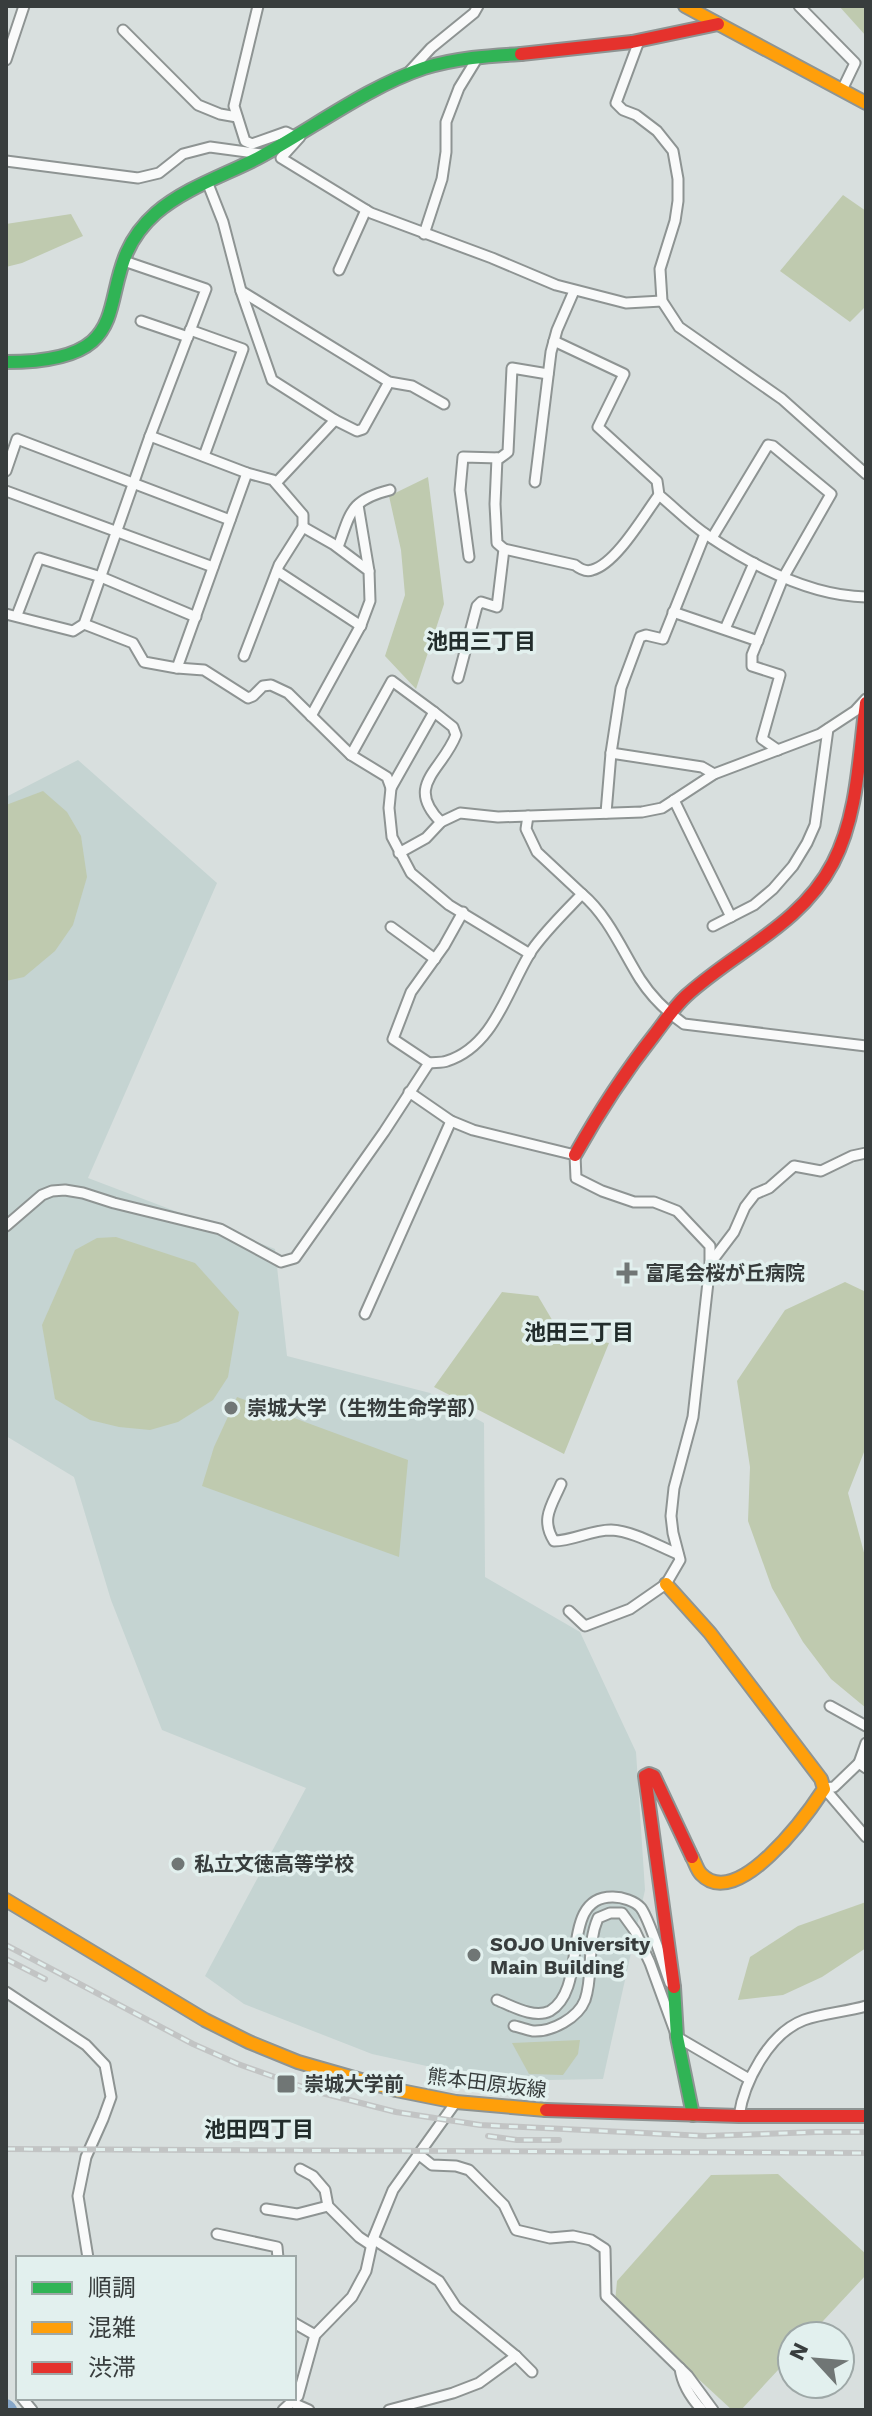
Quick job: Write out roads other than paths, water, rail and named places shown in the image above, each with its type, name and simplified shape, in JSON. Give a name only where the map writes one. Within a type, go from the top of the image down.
[{"type":"street","points":[[6,60],[24,6]]},
{"type":"street","points":[[258,6],[234,106],[245,141],[252,144],[286,132],[301,134]]},
{"type":"street","points":[[406,75],[478,6]]},
{"type":"street","points":[[685,6],[866,103]]},
{"type":"street","points":[[799,6],[855,63],[842,90]]},
{"type":"street","points":[[6,362],[47,361],[74,354],[93,343],[108,325],[131,243],[160,210],[174,199],[301,134],[378,87],[445,63],[639,41],[680,35],[718,24]]},
{"type":"street","points":[[123,30],[198,105],[237,117]]},
{"type":"street","points":[[639,41],[616,103],[657,131],[673,151],[678,201],[660,269],[662,301],[679,327],[782,399],[866,474]]},
{"type":"street","points":[[424,234],[442,179],[446,122],[459,88],[478,57]]},
{"type":"street","points":[[301,134],[281,158],[366,210],[574,291],[626,303],[662,301]]},
{"type":"street","points":[[6,161],[138,178],[159,173],[183,154],[210,147],[261,154]]},
{"type":"street","points":[[208,184],[223,222],[241,291],[272,380],[357,431],[363,429],[389,382]]},
{"type":"street","points":[[339,270],[366,210]]},
{"type":"street","points":[[124,261],[206,289],[150,436],[101,577],[84,624],[73,631],[11,614],[39,558],[101,577],[196,617]]},
{"type":"street","points":[[241,291],[389,382],[412,386],[444,404]]},
{"type":"street","points":[[535,482],[554,341],[574,291]]},
{"type":"street","points":[[141,321],[243,349],[204,456]]},
{"type":"street","points":[[554,341],[624,374],[598,427],[657,481],[659,495],[709,536],[783,578],[835,595],[866,597]]},
{"type":"street","points":[[469,557],[460,490],[463,457],[500,458],[508,452],[512,368],[548,374]]},
{"type":"street","points":[[276,483],[335,420]]},
{"type":"street","points":[[150,436],[276,483],[303,515],[303,527],[277,571],[244,656]]},
{"type":"street","points":[[6,471],[17,439],[230,520]]},
{"type":"street","points":[[606,813],[621,688],[640,637],[646,635],[663,639],[709,536],[768,445],[831,494],[783,578],[752,655],[752,666],[780,675],[762,739],[778,750]]},
{"type":"street","points":[[497,458],[497,543],[504,549],[575,565],[582,570],[592,571],[610,561],[659,495]]},
{"type":"street","points":[[177,668],[247,473]]},
{"type":"street","points":[[338,547],[351,513],[358,505],[368,496],[390,490]]},
{"type":"street","points":[[6,491],[213,567]]},
{"type":"street","points":[[311,716],[361,626],[370,601],[369,571],[358,505]]},
{"type":"street","points":[[303,527],[338,547],[369,571]]},
{"type":"street","points":[[458,678],[477,606],[481,602],[497,607],[504,549]]},
{"type":"street","points":[[725,629],[754,563]]},
{"type":"street","points":[[277,571],[361,626]]},
{"type":"street","points":[[673,612],[758,641]]},
{"type":"street","points":[[84,624],[133,643],[144,662],[204,670],[248,698],[263,686],[271,685],[288,693],[351,755],[387,777],[391,788],[392,837],[411,873],[449,905],[530,954]]},
{"type":"street","points":[[351,755],[392,681],[453,727],[456,735],[427,783],[424,795],[429,810],[441,822]]},
{"type":"street","points":[[399,853],[426,838],[441,822],[460,813],[498,817],[642,812],[662,808],[714,774],[820,734],[866,701]]},
{"type":"street","points":[[569,1611],[585,1626],[630,1609],[666,1584],[680,1560],[671,1516],[674,1488],[693,1417],[710,1264],[710,1246],[677,1211],[654,1202],[623,1199],[576,1178],[575,1155],[594,1118],[670,1015],[689,994],[788,921],[824,879],[845,834],[861,773],[866,701]]},
{"type":"street","points":[[391,788],[434,712]]},
{"type":"street","points":[[713,926],[754,905],[773,889],[793,866],[807,843],[815,825],[828,729]]},
{"type":"street","points":[[611,753],[702,767],[714,774]]},
{"type":"street","points":[[674,800],[731,917]]},
{"type":"street","points":[[528,816],[526,829],[537,852],[606,921],[642,982],[670,1015],[684,1024],[866,1046]]},
{"type":"street","points":[[463,912],[411,992],[393,1039],[429,1063],[448,1061],[476,1044],[492,1023],[530,954],[582,894]]},
{"type":"street","points":[[391,927],[435,959]]},
{"type":"street","points":[[6,1226],[42,1195],[65,1190],[220,1229],[281,1262],[295,1258],[429,1063]]},
{"type":"street","points":[[409,1092],[451,1121],[473,1130],[575,1155]]},
{"type":"street","points":[[365,1314],[451,1121]]},
{"type":"street","points":[[710,1264],[734,1232],[745,1207],[755,1194],[769,1188],[794,1166],[821,1171],[852,1156],[866,1153]]},
{"type":"street","points":[[561,1484],[548,1513],[547,1531],[554,1541],[569,1541],[611,1530],[678,1554]]},
{"type":"street","points":[[666,1584],[710,1633],[821,1779],[824,1788],[866,1837]]},
{"type":"street","points":[[830,1706],[866,1726]]},
{"type":"street","points":[[824,1788],[834,1787],[863,1766],[866,1743]]},
{"type":"street","points":[[677,2037],[676,2001],[645,1776],[654,1776],[700,1874],[724,1884],[750,1871],[769,1855],[815,1804],[824,1788]]},
{"type":"street","points":[[497,2000],[533,2013],[548,2012],[562,2000],[571,1982],[580,1924],[586,1908],[601,1898],[616,1897],[640,1908],[676,2001]]},
{"type":"street","name":"熊本田原坂線","points":[[6,1900],[205,2020],[249,2042],[350,2078],[396,2090],[456,2102],[547,2110],[866,2116]]},
{"type":"street","points":[[514,2026],[532,2031],[551,2028],[576,2013],[585,2001],[592,1932],[598,1918],[610,1913],[622,1913],[635,1931],[650,1963],[677,2037],[693,2115]]},
{"type":"street","points":[[6,1992],[86,2045],[105,2065],[111,2097],[86,2157],[78,2196],[88,2256]]},
{"type":"street","points":[[739,2116],[742,2097],[757,2063],[780,2037],[801,2021],[866,2006]]},
{"type":"street","points":[[677,2037],[749,2079]]},
{"type":"street","points":[[296,2399],[315,2335],[352,2297],[366,2271],[372,2242],[393,2190],[456,2102]]},
{"type":"street","points":[[418,2154],[432,2165],[469,2170],[504,2205],[516,2230],[550,2238],[573,2236],[591,2240],[605,2249],[606,2296],[680,2368],[713,2410]]},
{"type":"street","points":[[300,2169],[313,2176],[325,2190],[328,2206],[359,2237],[439,2281],[456,2307],[532,2372]]},
{"type":"street","points":[[266,2209],[297,2214],[328,2206]]},
{"type":"street","points":[[217,2234],[277,2247],[278,2256]]},
{"type":"street","points":[[296,2324],[315,2335]]},
{"type":"street","points":[[389,2410],[479,2383],[516,2356]]},
{"type":"street","points":[[680,2368],[681,2378],[702,2410]]},
{"type":"street","points":[[283,2410],[295,2400]]},
{"type":"street","points":[[293,2403],[309,2410]]},
{"type":"railway","points":[[6,1945],[193,2044],[238,2064],[314,2091],[396,2112],[480,2125],[705,2136],[866,2132]]},
{"type":"railway","points":[[6,1959],[45,1979]]},
{"type":"railway","points":[[488,2136],[559,2140]]},
{"type":"railway","points":[[6,2149],[866,2153]]},
{"type":"place","name":"富尾会桜が丘病院","points":[[627,1273]]},
{"type":"place","name":"崇城大学（生物生命学部）","points":[[231,1408]]},
{"type":"place","name":"私立文徳高等学校","points":[[178,1864]]},
{"type":"place","name":"SOJO University Main Building","points":[[474,1955]]},
{"type":"place","name":"崇城大学前","points":[[286,2084]]},
{"type":"district","name":"池田三丁目","points":[[481,641]]},
{"type":"district","name":"池田三丁目","points":[[579,1332]]},
{"type":"district","name":"池田四丁目","points":[[259,2129]]}]
